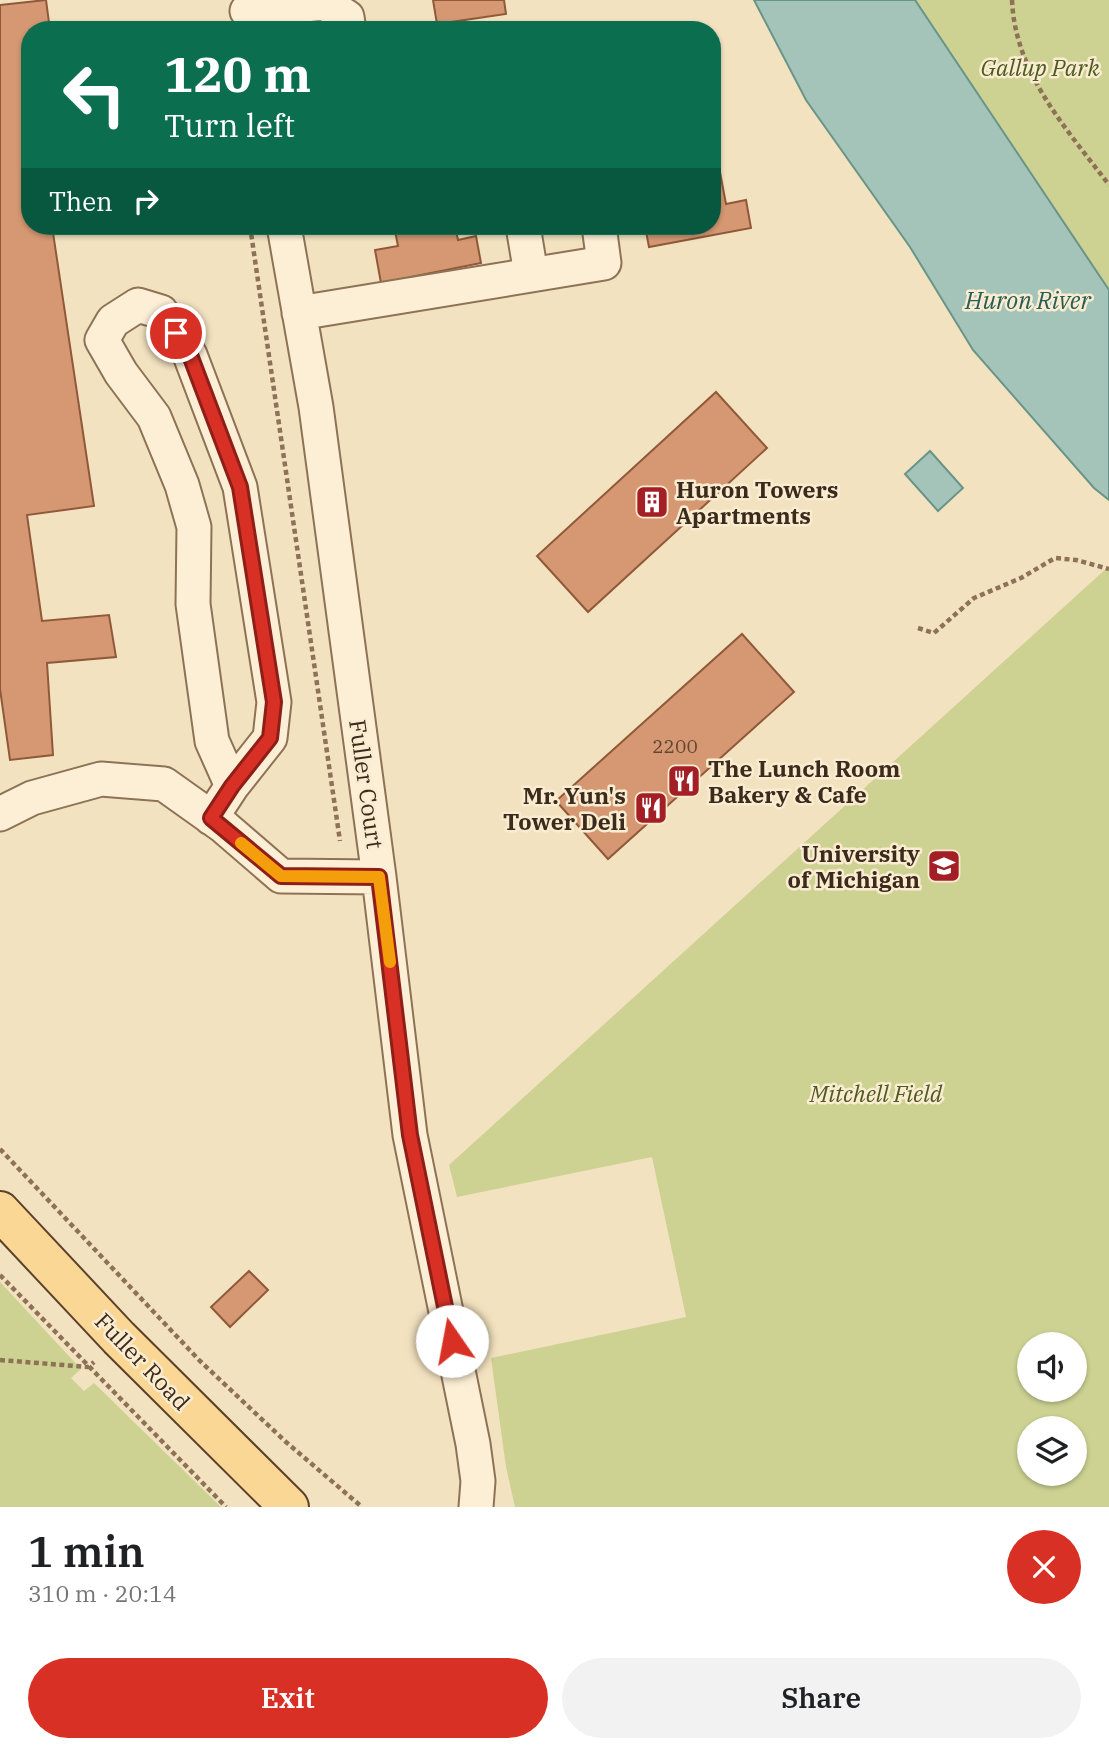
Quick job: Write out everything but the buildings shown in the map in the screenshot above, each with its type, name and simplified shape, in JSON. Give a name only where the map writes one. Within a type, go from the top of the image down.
[{"type":"main road","name":"Fuller Road","points":[[0,1211],[119,1338],[289,1507]]},
{"type":"street","points":[[248,14],[324,3],[347,17],[348,21]]},
{"type":"street","name":"Fuller Court","points":[[286,235],[316,407],[379,877],[410,1135],[472,1444],[478,1481],[476,1507]]},
{"type":"street","points":[[524,235],[531,274]]},
{"type":"street","points":[[299,313],[604,263],[600,235]]},
{"type":"street","points":[[211,818],[270,738],[274,702],[240,487],[190,355],[161,312],[138,305],[113,321],[102,340],[121,373],[154,417],[182,485],[194,527],[193,604],[212,741],[232,786]]},
{"type":"street","points":[[0,814],[32,798],[101,779],[164,783],[281,876],[379,877]]},
{"type":"path","points":[[1012,0],[1013,15],[1028,69],[1043,97],[1109,186]]},
{"type":"path","points":[[251,235],[340,841]]},
{"type":"path","points":[[918,628],[934,633],[974,598],[1021,578],[1055,558],[1076,560],[1109,569]]},
{"type":"path","points":[[0,1149],[148,1311],[276,1433],[362,1507]]},
{"type":"path","points":[[0,1275],[226,1507]]},
{"type":"path","points":[[0,1360],[88,1367],[94,1362]]},
{"type":"green space","name":"Gallup Park","points":[[915,0],[1109,0],[1109,290],[1105,283]]},
{"type":"green space","name":"Mitchell Field","points":[[1109,566],[1109,1507],[515,1507],[506,1467],[491,1358],[686,1317],[652,1157],[457,1197],[449,1165]]},
{"type":"green space","points":[[0,1282],[81,1369],[71,1378],[84,1391],[94,1383],[221,1507],[0,1507]]},
{"type":"water","name":"Huron River","points":[[754,0],[915,0],[1109,290],[1109,500],[1094,488],[973,350],[910,247],[806,100]]},
{"type":"water","points":[[930,451],[963,488],[938,511],[905,474]]},
{"type":"slow traffic","points":[[241,843],[281,876],[379,877],[390,962]]},
{"type":"place","name":"Huron Towers Apartments","points":[[652,502]]},
{"type":"place","name":"The Lunch Room Bakery & Cafe","points":[[684,781]]},
{"type":"place","name":"Mr. Yun's Tower Deli","points":[[651,808]]},
{"type":"place","name":"University of Michigan","points":[[944,866]]},
{"type":"route","points":[[176,333],[190,355],[240,487],[274,702],[270,738],[211,818],[281,876],[379,877],[410,1135],[452,1341]]}]
